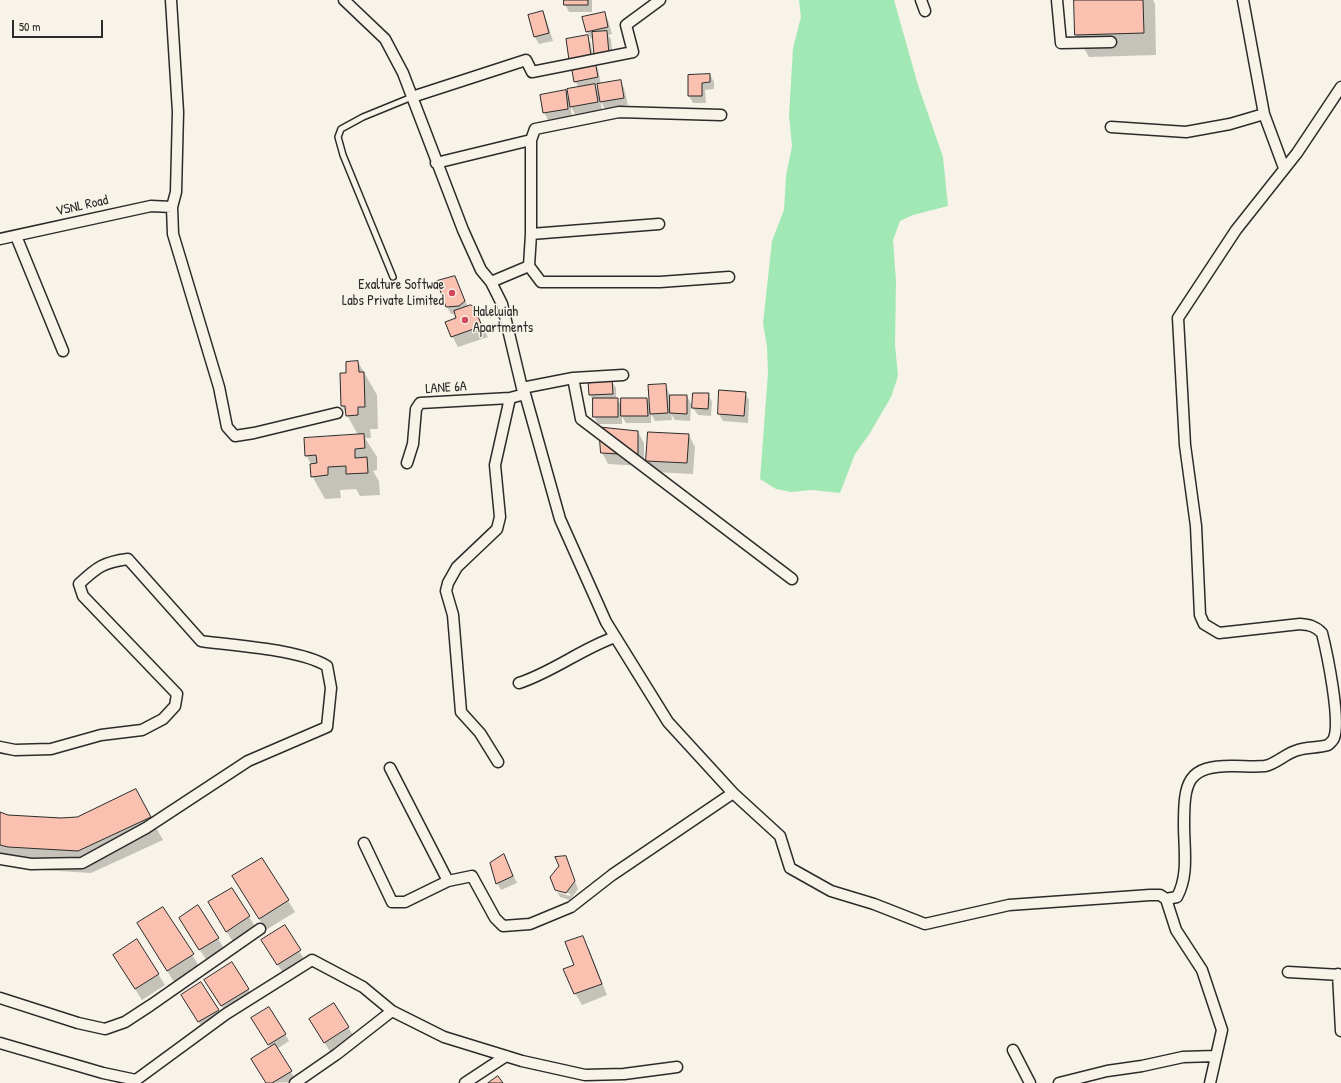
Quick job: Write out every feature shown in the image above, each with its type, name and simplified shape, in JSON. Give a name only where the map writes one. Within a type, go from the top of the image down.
[{"type":"street","points":[[171,0],[178,112],[176,192],[172,207],[175,241],[219,387],[227,427],[235,436],[254,433],[337,413]]},
{"type":"street","points":[[344,0],[385,39],[403,73],[436,163],[463,230],[481,270],[491,282],[502,304],[524,391],[560,519],[606,622],[668,722],[733,793],[780,836],[790,868],[832,891],[874,904],[925,924],[1009,904],[1160,895],[1166,899],[1176,930],[1202,970],[1222,1030],[1210,1083]]},
{"type":"street","points":[[412,97],[526,60],[532,72],[633,52],[626,25],[660,0]]},
{"type":"street","points":[[921,0],[925,11]]},
{"type":"street","points":[[1057,0],[1061,43],[1111,42]]},
{"type":"street","points":[[1243,0],[1264,114],[1284,168]]},
{"type":"street","points":[[1166,899],[1177,897],[1182,887],[1184,875],[1185,813],[1187,789],[1191,778],[1200,770],[1214,766],[1265,766],[1298,750],[1328,746],[1334,738],[1337,726],[1331,673],[1322,633],[1318,628],[1300,624],[1219,633],[1204,624],[1200,615],[1196,526],[1185,445],[1178,318],[1236,230],[1284,168],[1341,87]]},
{"type":"street","points":[[721,115],[619,112],[535,129],[531,140],[531,234],[529,266],[541,282],[660,282],[729,277]]},
{"type":"street","points":[[1111,127],[1186,132],[1230,124],[1264,114]]},
{"type":"street","points":[[436,163],[531,140]]},
{"type":"street","name":"VSNL Road","points":[[0,239],[151,206],[172,207]]},
{"type":"street","points":[[531,234],[660,224]]},
{"type":"street","points":[[16,236],[63,351]]},
{"type":"street","points":[[491,282],[529,266]]},
{"type":"street","points":[[498,762],[480,733],[461,712],[453,615],[446,591],[448,583],[457,567],[497,529],[500,518],[495,465],[510,398],[524,391],[573,378],[624,375]]},
{"type":"street","points":[[573,378],[581,420],[792,579]]},
{"type":"street","name":"LANE 6A","points":[[407,463],[413,444],[416,409],[420,403],[510,398]]},
{"type":"street","points":[[0,747],[15,750],[51,749],[101,735],[142,730],[163,719],[175,706],[177,694],[83,596],[79,584],[89,574],[108,561],[128,559],[201,641],[293,654],[316,659],[327,666],[331,688],[327,727],[248,761],[146,828],[82,863],[31,864],[0,859]]},
{"type":"street","points":[[519,683],[533,679],[593,645],[615,637]]},
{"type":"street","points":[[390,768],[448,881]]},
{"type":"street","points":[[364,843],[392,902],[406,902],[448,881],[472,876],[495,918],[503,926],[530,924],[571,907],[612,875],[733,793]]},
{"type":"street","points":[[0,998],[78,1023],[105,1029],[124,1022],[151,1005],[260,929]]},
{"type":"street","points":[[0,1043],[103,1073],[139,1081],[226,1014],[312,960],[362,987],[392,1011],[444,1037],[506,1056],[585,1076],[624,1074],[677,1067]]},
{"type":"street","points":[[1288,972],[1339,974],[1341,1031]]},
{"type":"street","points":[[295,1083],[337,1054],[392,1011]]},
{"type":"street","points":[[1013,1050],[1030,1083]]},
{"type":"street","points":[[465,1083],[506,1056]]},
{"type":"street","points":[[1059,1083],[1096,1079],[1183,1057],[1216,1056]]},
{"type":"lane","points":[[394,277],[343,155],[338,137],[340,129],[362,117],[412,97]]},
{"type":"green space","points":[[799,0],[894,0],[918,85],[943,157],[948,206],[913,215],[900,221],[893,240],[896,281],[895,345],[898,376],[891,397],[870,433],[855,454],[840,493],[812,490],[791,492],[776,489],[760,479],[768,373],[767,347],[763,323],[772,241],[784,210],[786,176],[792,146],[789,116],[793,48],[801,17]]},
{"type":"building","points":[[564,0],[588,0],[588,5],[564,5]]},
{"type":"building","points":[[1074,0],[1143,0],[1144,33],[1075,35]]},
{"type":"building","points":[[543,11],[549,33],[534,37],[528,15]]},
{"type":"building","points":[[605,12],[608,27],[586,32],[582,17]]},
{"type":"building","points":[[607,31],[609,54],[594,55],[592,32]]},
{"type":"building","points":[[588,35],[591,56],[569,60],[566,39]]},
{"type":"building","points":[[595,61],[598,77],[574,82],[571,65]]},
{"type":"building","points":[[710,74],[710,82],[702,83],[702,96],[688,96],[688,75]]},
{"type":"building","points":[[621,80],[624,98],[600,102],[597,84]]},
{"type":"building","points":[[595,84],[598,102],[570,107],[567,89]]},
{"type":"building","points":[[566,90],[568,109],[543,113],[540,95]]},
{"type":"building","name":"Exalture Softwae Labs Private Limited","points":[[455,276],[465,301],[459,306],[446,307],[437,281]]},
{"type":"building","name":"Haleluiah Apartments","points":[[471,305],[474,307],[482,326],[451,337],[445,322],[456,318],[454,311]]},
{"type":"building","points":[[358,361],[359,372],[364,372],[365,407],[358,407],[358,415],[346,416],[345,406],[341,406],[340,373],[346,373],[346,362]]},
{"type":"building","points":[[612,379],[613,394],[589,395],[588,381]]},
{"type":"building","points":[[666,384],[668,413],[650,414],[648,385]]},
{"type":"building","points":[[719,390],[746,392],[744,416],[718,414]]},
{"type":"building","points":[[693,393],[709,393],[708,409],[692,408]]},
{"type":"building","points":[[670,395],[687,395],[687,414],[670,413]]},
{"type":"building","points":[[593,398],[618,398],[618,417],[593,417]]},
{"type":"building","points":[[621,398],[647,398],[648,416],[621,416]]},
{"type":"building","points":[[599,427],[638,431],[638,455],[601,453]]},
{"type":"building","points":[[648,432],[689,434],[687,463],[646,461]]},
{"type":"building","points":[[364,434],[365,448],[355,449],[355,458],[367,457],[368,473],[346,474],[346,466],[328,467],[328,475],[311,477],[310,464],[317,463],[316,455],[305,456],[304,438]]},
{"type":"building","points":[[136,789],[151,817],[78,851],[8,847],[0,845],[0,812],[8,815],[61,818],[77,817]]},
{"type":"building","points":[[504,854],[513,876],[496,884],[490,863]]},
{"type":"building","points":[[566,856],[575,881],[566,893],[555,890],[550,877],[559,866],[555,857]]},
{"type":"building","points":[[262,858],[289,900],[259,919],[232,876]]},
{"type":"building","points":[[232,888],[250,916],[226,932],[208,902]]},
{"type":"building","points":[[198,905],[219,938],[199,950],[179,918]]},
{"type":"building","points":[[163,907],[194,954],[167,971],[137,923]]},
{"type":"building","points":[[285,925],[301,950],[277,965],[261,940]]},
{"type":"building","points":[[583,936],[602,984],[574,994],[563,969],[574,965],[565,942]]},
{"type":"building","points":[[137,939],[159,974],[135,989],[113,955]]},
{"type":"building","points":[[232,962],[249,989],[221,1006],[204,980]]},
{"type":"building","points":[[201,982],[219,1010],[198,1022],[181,995]]},
{"type":"building","points":[[334,1003],[349,1027],[324,1043],[309,1019]]},
{"type":"building","points":[[269,1007],[286,1034],[268,1045],[251,1018]]},
{"type":"building","points":[[275,1044],[292,1071],[272,1083],[266,1083],[251,1059]]},
{"type":"building","points":[[498,1076],[503,1083],[488,1083]]},
{"type":"place","name":"Exalture Softwae Labs Private Limited","points":[[452,293]]},
{"type":"place","name":"Haleluiah Apartments","points":[[465,320]]}]
